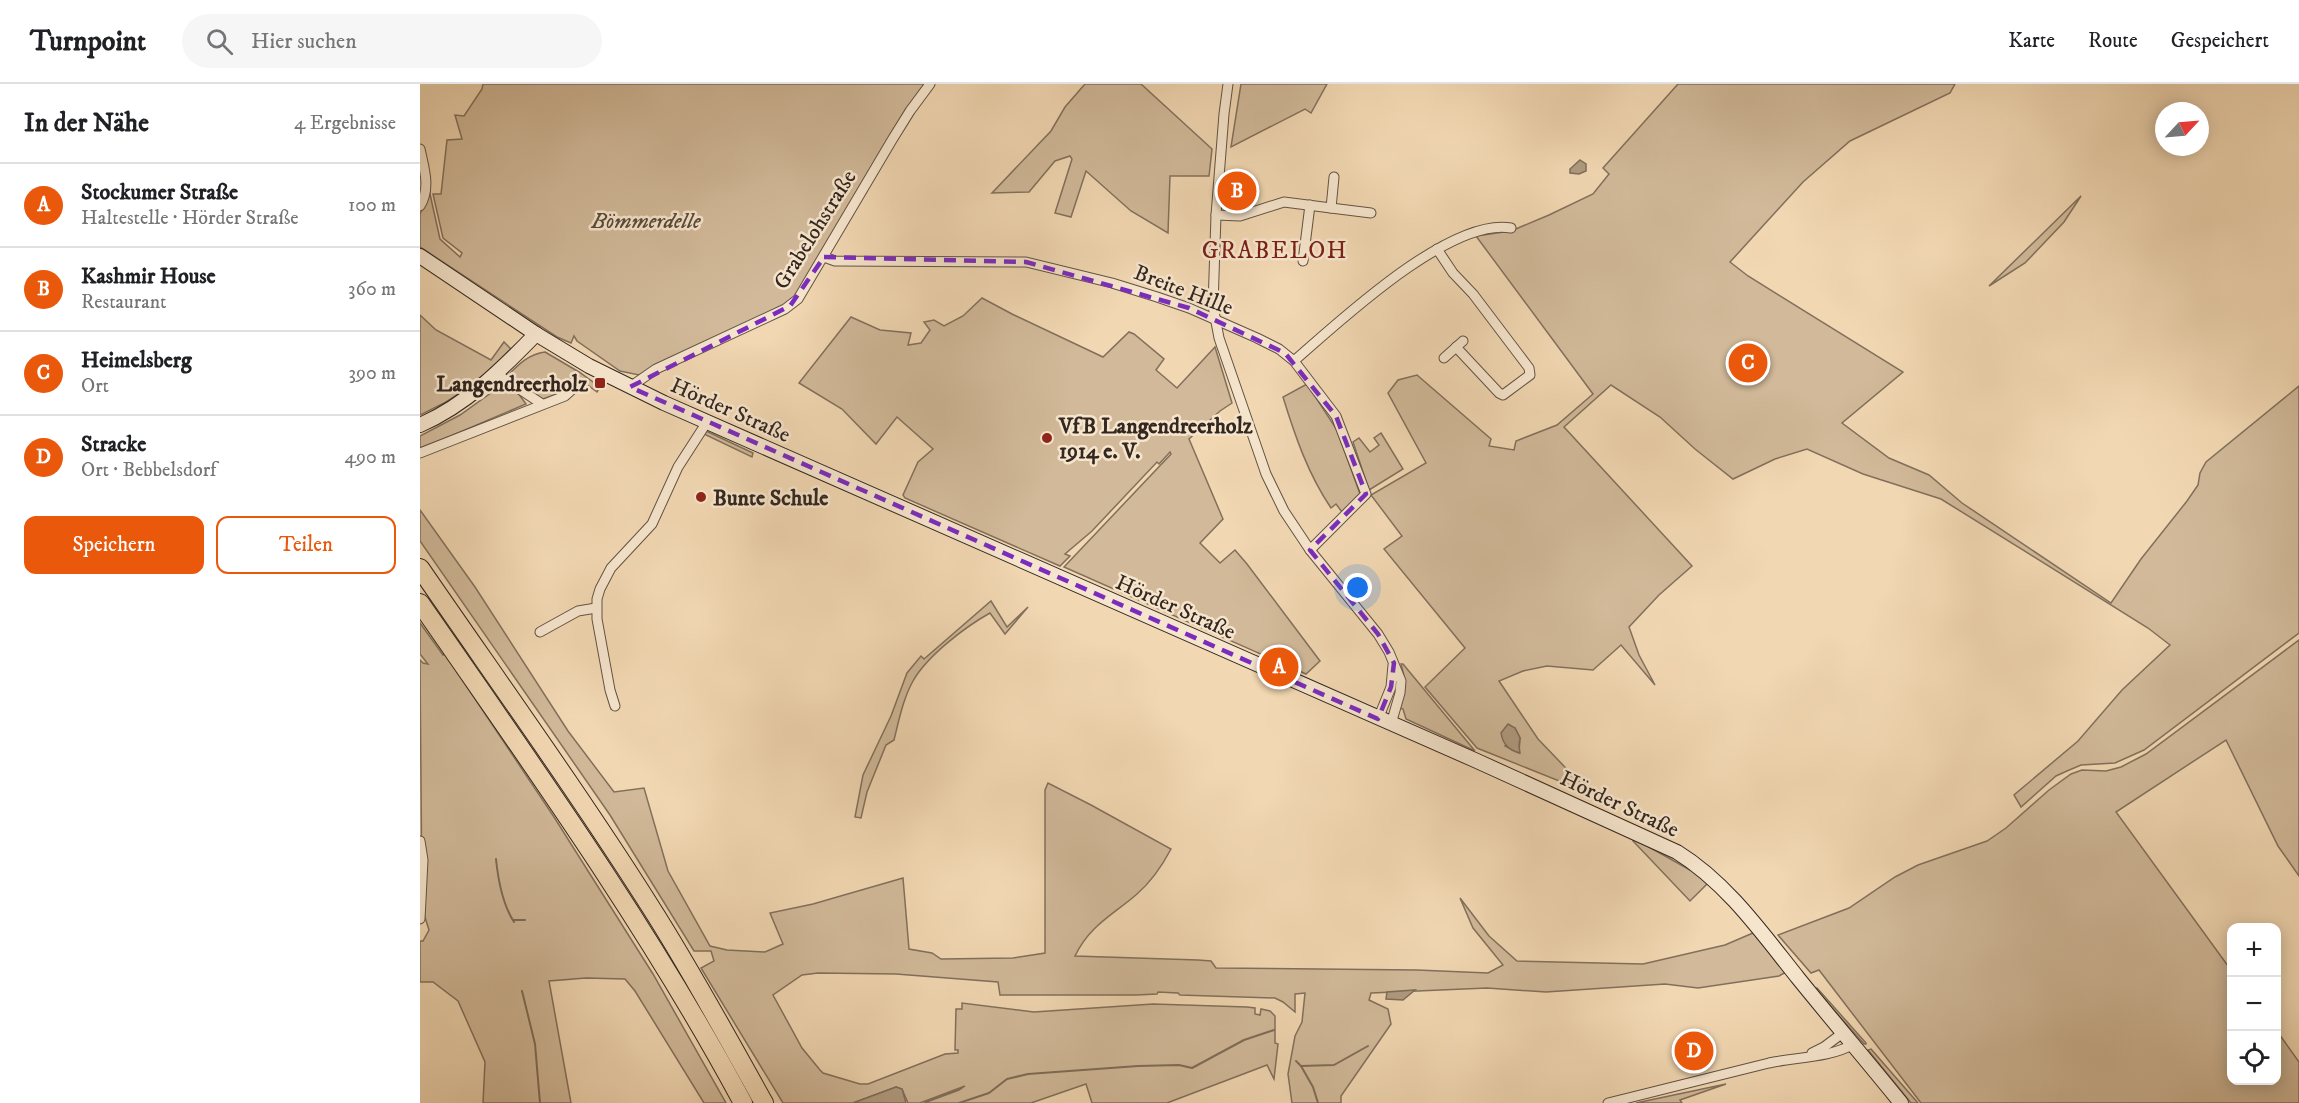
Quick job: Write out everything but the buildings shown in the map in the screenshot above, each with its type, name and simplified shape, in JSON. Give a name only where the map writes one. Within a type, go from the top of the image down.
[{"type":"highway","points":[[420,568],[651,907],[708,1000],[764,1103]]},
{"type":"highway","points":[[420,603],[634,918],[743,1103]]},
{"type":"main road","name":"Hörder Straße","points":[[420,256],[536,334],[589,366],[630,387],[1677,852],[1698,866],[1723,889],[1901,1103]]},
{"type":"main road","points":[[420,425],[458,404],[497,374],[536,334]]},
{"type":"street","name":"Grabelohstraße","points":[[630,387],[656,369],[790,306],[804,292],[897,131],[930,84]]},
{"type":"street","points":[[1228,84],[1215,215],[1213,306],[1215,321],[1222,348],[1272,488],[1288,520],[1378,634],[1394,663],[1401,687],[1385,722]]},
{"type":"street","points":[[420,149],[426,179],[425,196],[420,206]]},
{"type":"street","points":[[1331,208],[1334,177]]},
{"type":"street","points":[[1215,215],[1240,216],[1284,202],[1371,213]]},
{"type":"street","points":[[1303,261],[1310,205]]},
{"type":"street","points":[[1294,361],[1390,279],[1437,249],[1482,230],[1501,226],[1511,228]]},
{"type":"street","points":[[1437,249],[1453,273],[1473,294],[1529,368],[1531,374],[1503,395],[1498,393],[1460,344],[1444,358]]},
{"type":"street","name":"Breite Hille","points":[[824,258],[835,261],[1026,262],[1109,282],[1157,297],[1189,308],[1268,343],[1294,361],[1305,373],[1340,423],[1366,494],[1310,550]]},
{"type":"street","points":[[497,374],[542,404]]},
{"type":"street","points":[[420,453],[565,396],[574,388]]},
{"type":"street","points":[[615,706],[610,690],[596,608],[600,589],[605,577],[652,524],[678,467],[707,422]]},
{"type":"street","points":[[540,632],[578,611],[596,608]]},
{"type":"street","points":[[1385,722],[1394,663]]},
{"type":"street","points":[[420,841],[423,860],[420,919]]},
{"type":"street","points":[[1808,1056],[1844,1032]]},
{"type":"street","points":[[1608,1103],[1808,1056],[1827,1054],[1854,1044]]},
{"type":"highlighted area","points":[[824,257],[1026,262],[1189,308],[1285,353],[1336,416],[1366,494],[1310,550],[1378,634],[1394,663],[1391,687],[1378,719],[630,387],[790,306]]},
{"type":"green space","name":"Bömmerdelle","points":[[483,84],[925,84],[907,108],[801,289],[791,300],[776,311],[639,375],[620,371],[577,341],[574,336],[571,343],[557,337],[420,247],[420,214],[430,194],[440,239],[460,257],[462,253],[443,238],[433,194],[441,194],[447,140],[462,139],[455,115],[464,116]]},
{"type":"green space","points":[[1085,84],[1141,84],[1212,149],[1209,176],[1170,176],[1168,233],[1131,211],[1086,171],[1071,217],[1055,213],[1072,159],[1070,156],[1055,161],[1029,192],[992,193],[1051,131],[1065,107]]},
{"type":"green space","points":[[1241,84],[1327,84],[1311,113],[1305,109],[1231,147]]},
{"type":"green space","points":[[1678,84],[1955,84],[1950,93],[1850,141],[1803,182],[1730,262],[1748,276],[1903,372],[1842,423],[1889,458],[1929,475],[1962,503],[2111,603],[2141,559],[2198,485],[2200,473],[2206,462],[2299,386],[2299,633],[2144,750],[2115,763],[2081,765],[2056,776],[2021,807],[2014,795],[2078,741],[2122,690],[2170,645],[2148,628],[1941,499],[1863,474],[1807,449],[1775,459],[1733,479],[1660,417],[1611,385],[1564,427],[1692,566],[1659,595],[1629,627],[1639,655],[1655,685],[1621,645],[1593,670],[1547,666],[1523,671],[1499,681],[1538,739],[1584,787],[1584,791],[1477,748],[1425,687],[1465,648],[1384,549],[1402,536],[1371,495],[1426,463],[1388,393],[1398,380],[1417,375],[1491,439],[1489,446],[1514,450],[1516,441],[1557,425],[1593,394],[1476,236],[1511,231],[1593,194],[1609,174],[1603,168]],"holes":[[[1515,728],[1520,738],[1519,753],[1505,746]]]},
{"type":"green space","points":[[2081,196],[2064,222],[2025,263],[1989,286]]},
{"type":"green space","points":[[982,298],[1103,357],[1129,332],[1134,334],[1164,359],[1156,370],[1177,388],[1215,347],[1232,403],[1189,439],[1223,519],[1200,543],[1220,563],[1235,550],[1247,564],[1320,661],[1306,674],[1064,567],[1171,454],[1170,452],[1159,464],[1157,462],[1092,531],[1065,554],[1070,556],[1060,566],[905,498],[903,495],[918,462],[933,449],[897,417],[876,444],[842,409],[799,383],[851,317],[880,330],[911,333],[908,345],[921,343],[930,330],[924,322],[934,320],[944,326],[963,316]]},
{"type":"green space","points":[[420,315],[436,330],[491,360],[504,342],[511,349],[489,374],[446,402],[420,415]]},
{"type":"green space","points":[[545,352],[600,387],[597,392],[578,378],[570,379],[557,394],[543,399],[508,375],[529,357]]},
{"type":"green space","points":[[1307,384],[1337,430],[1360,494],[1342,512],[1336,504],[1331,508],[1315,482],[1297,440],[1283,397]]},
{"type":"green space","points":[[502,385],[518,393],[526,404],[420,449],[420,436],[460,415]]},
{"type":"green space","points":[[706,431],[753,453],[752,457],[704,434]]},
{"type":"green space","points":[[1381,433],[1403,469],[1369,490],[1353,442],[1359,438],[1370,452],[1379,445],[1374,438]]},
{"type":"green space","points":[[420,510],[475,587],[568,731],[614,792],[644,788],[668,871],[710,946],[727,950],[765,952],[783,944],[770,913],[813,904],[903,878],[909,949],[932,953],[941,959],[1013,958],[1045,953],[1045,790],[1048,783],[1171,849],[1147,884],[1095,928],[1075,956],[1211,961],[1216,968],[1488,973],[1503,965],[1473,928],[1460,898],[1489,936],[1517,961],[1643,964],[1725,945],[1753,933],[1786,972],[1779,976],[1698,988],[1665,984],[1546,992],[1487,988],[1371,993],[1369,1000],[1388,1009],[1391,1024],[1341,1096],[1341,1103],[1292,1103],[1288,1074],[1295,1036],[1302,1022],[1305,993],[1295,994],[1295,1012],[1275,998],[1180,995],[1158,992],[1157,994],[1136,995],[1000,995],[998,982],[896,974],[818,973],[802,975],[773,995],[802,1048],[820,1070],[823,1073],[860,1084],[868,1084],[945,1054],[958,1053],[958,1050],[955,1050],[956,1009],[962,1009],[962,1003],[1034,1012],[1153,1004],[1247,1007],[1255,1008],[1255,1014],[1260,1015],[1261,1009],[1270,1011],[1275,1016],[1275,1043],[1278,1044],[1274,1079],[1267,1065],[1167,1103],[1092,1103],[1086,1084],[1031,1103],[924,1103],[965,1086],[920,1103],[908,1103],[902,1089],[896,1087],[853,1103],[783,1103],[701,968],[714,961],[711,951],[694,951],[610,815],[420,541]]},
{"type":"green space","points":[[991,601],[1007,627],[1028,607],[1005,634],[990,613],[947,643],[919,671],[907,695],[894,740],[886,745],[867,792],[861,818],[855,817],[863,775],[891,716],[907,673],[921,656],[924,659]]},
{"type":"green space","points":[[420,623],[443,655],[445,654],[554,817],[653,974],[726,1103],[704,1103],[635,991],[625,979],[586,978],[549,981],[571,1103],[483,1103],[485,1062],[458,1001],[433,982],[420,982],[420,941],[423,941],[429,930],[422,908],[420,660],[428,664],[420,654]]},
{"type":"green space","points":[[2299,640],[2299,876],[2278,846],[2226,740],[2116,812],[2227,965],[2227,1085],[2281,1085],[2281,1037],[2299,1062],[2299,1103],[1921,1103],[1819,970],[1811,973],[1778,935],[1849,908],[1895,877],[1918,865],[1987,841],[2071,774],[2082,770],[2106,771],[2121,767],[2146,754]]},
{"type":"green space","points":[[1401,664],[1475,751],[1406,719],[1403,709],[1400,708],[1405,680]]},
{"type":"green space","points":[[1633,838],[1690,870],[1692,868],[1709,882],[1690,901],[1633,841]]},
{"type":"green space","points":[[1817,988],[1866,1043],[1866,1044],[1816,990]]},
{"type":"green space","points":[[1871,1049],[1918,1103],[1911,1103],[1868,1050]]},
{"type":"green space","points":[[1726,1084],[1680,1100],[1682,1103],[1636,1103]]},
{"type":"shaded area","points":[[1580,160],[1586,164],[1586,171],[1579,174],[1570,173],[1570,169]]},
{"type":"shaded area","points":[[1508,724],[1515,728],[1520,738],[1520,753],[1510,749],[1503,741],[1501,733]]},
{"type":"shaded area","points":[[1415,990],[1403,1000],[1386,999],[1387,992]]},
{"type":"shaded area","points":[[896,1087],[902,1089],[906,1103],[853,1103]]},
{"type":"waterway","points":[[496,859],[502,892],[514,922]]},
{"type":"waterway","points":[[514,920],[525,920]]},
{"type":"waterway","points":[[522,991],[535,1044],[540,1103]]},
{"type":"waterway","points":[[959,1103],[989,1093],[1007,1079],[1028,1074],[1138,1066],[1179,1065],[1192,1068],[1244,1040],[1274,1030]]},
{"type":"waterway","points":[[1296,1061],[1301,1066],[1334,1065],[1368,1046]]},
{"type":"waterway","points":[[1301,1066],[1313,1087],[1318,1103]]},
{"type":"place","name":"Kashmir House","points":[[1237,191]]},
{"type":"place","name":"Heimelsberg","points":[[1748,363]]},
{"type":"place","name":"Langendreerholz","points":[[600,383]]},
{"type":"place","name":"VfB Langendreerholz 1914 e. V.","points":[[1047,438]]},
{"type":"place","name":"Bunte Schule","points":[[701,497]]},
{"type":"place","name":"Stockumer Straße","points":[[1279,667]]},
{"type":"place","name":"Stracke","points":[[1694,1051]]},
{"type":"district","name":"GRABELOH","points":[[1275,250]]}]
